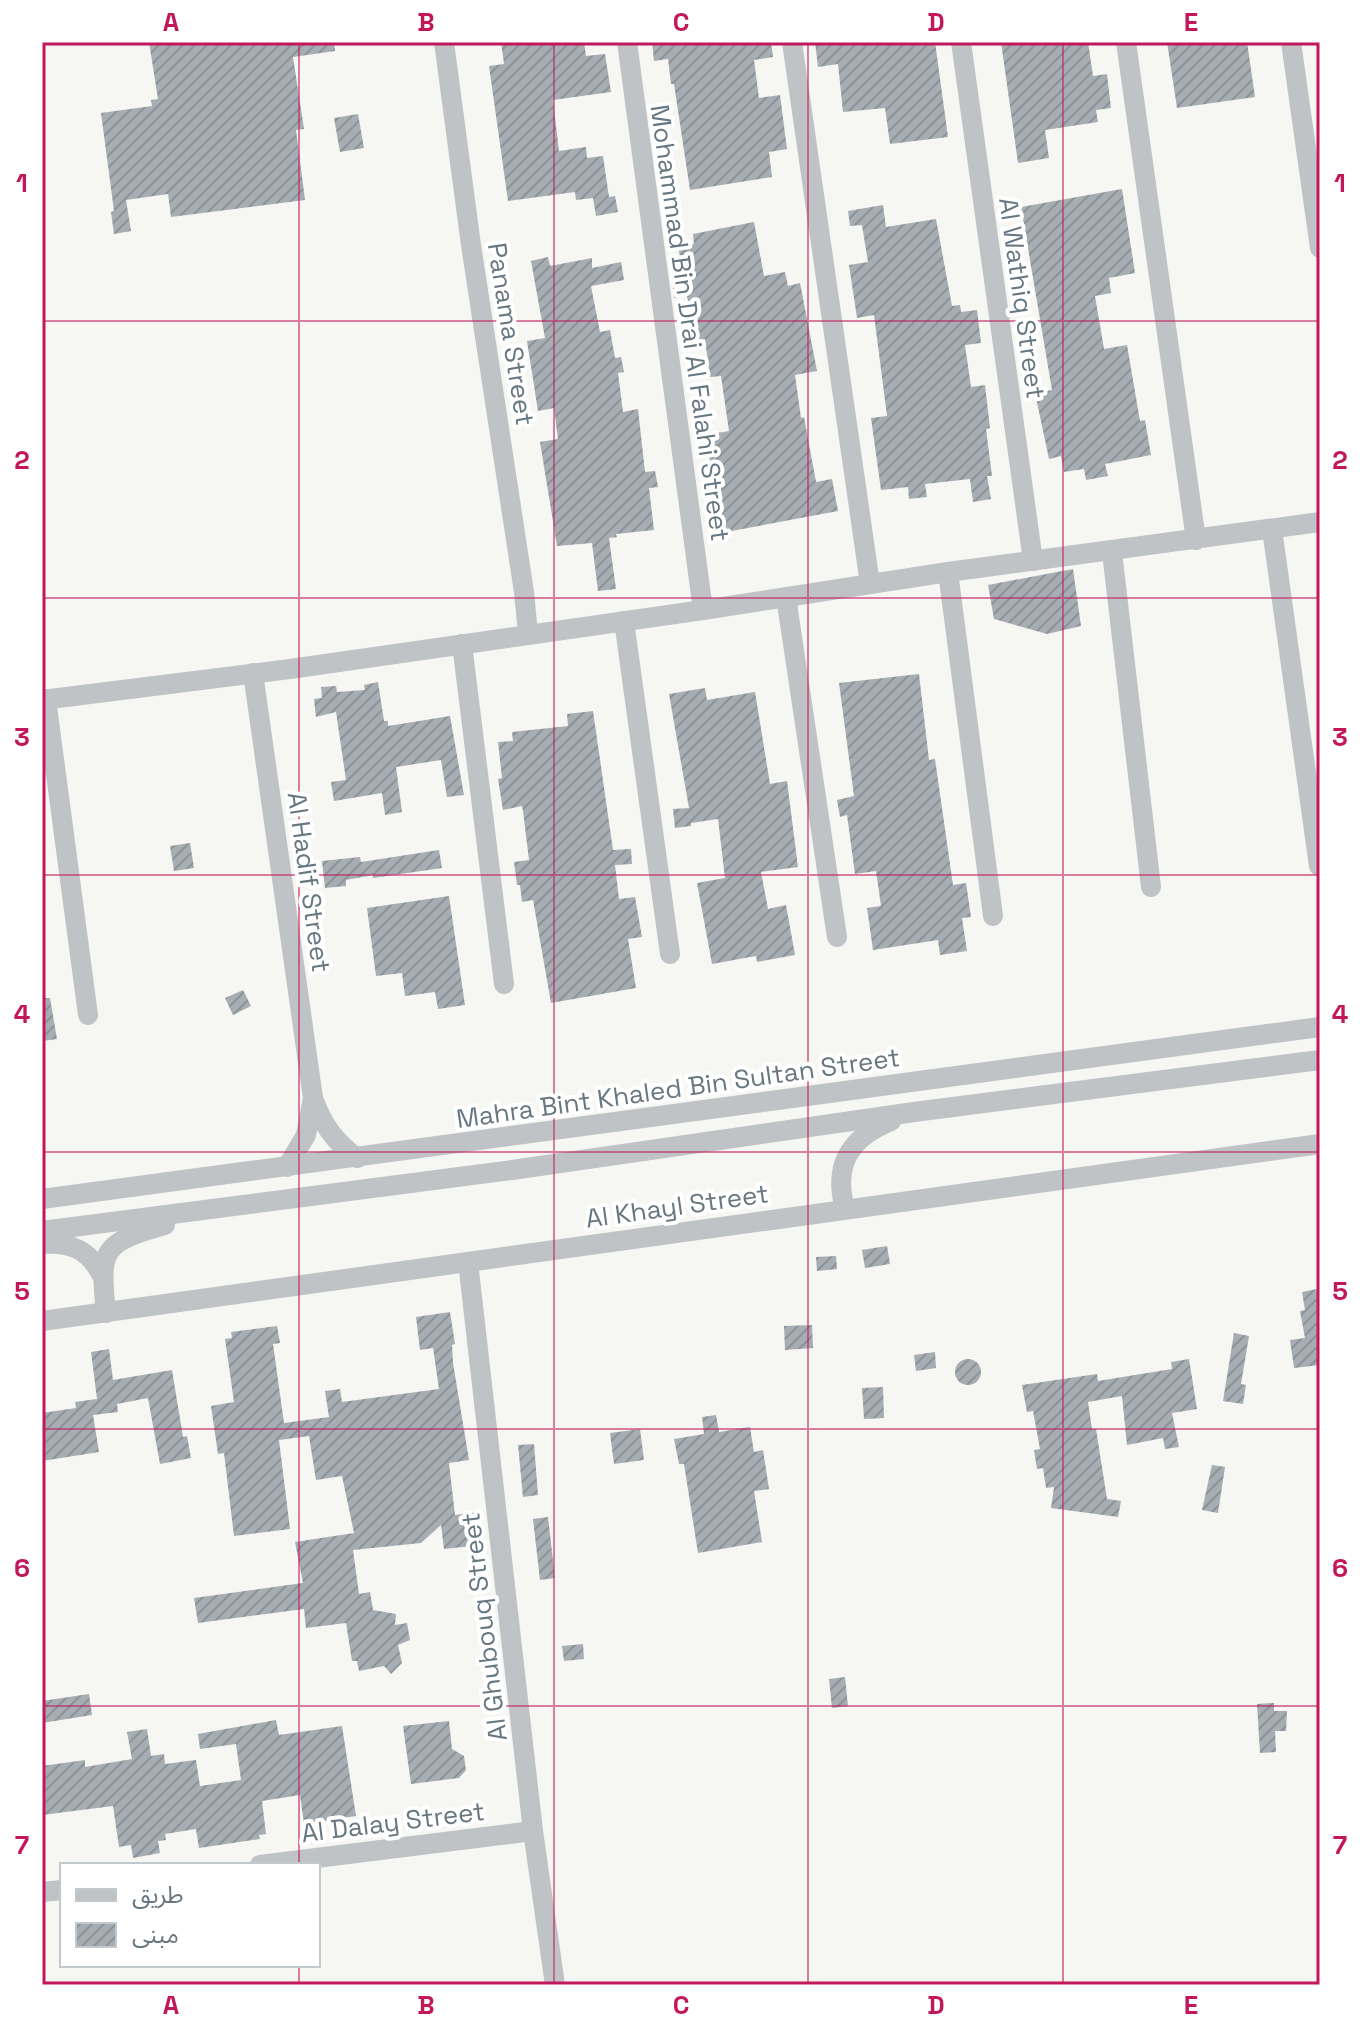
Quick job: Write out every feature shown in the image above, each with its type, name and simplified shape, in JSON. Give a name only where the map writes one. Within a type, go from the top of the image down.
[{"type":"street","name":"Panama Street","points":[[444,42],[528,634]]},
{"type":"street","name":"Mohammad Bin Drai Al Falahi Street","points":[[627,42],[703,610]]},
{"type":"street","points":[[792,42],[870,584]]},
{"type":"street","name":"Al Wathiq Street","points":[[961,42],[1033,561]]},
{"type":"street","points":[[1126,42],[1196,540]]},
{"type":"street","points":[[1291,42],[1320,248]]},
{"type":"street","points":[[88,1015],[44,700],[1320,522]]},
{"type":"street","points":[[1272,529],[1319,866]]},
{"type":"street","points":[[1112,552],[1151,887]]},
{"type":"street","points":[[948,572],[993,916]]},
{"type":"street","points":[[786,597],[837,937]]},
{"type":"street","points":[[624,621],[670,954]]},
{"type":"street","points":[[462,644],[504,984]]},
{"type":"street","name":"Al Hadif Street","points":[[253,673],[313,1098],[334,1139],[357,1158]]},
{"type":"street","name":"Mahra Bint Khaled Bin Sultan Street","points":[[42,1199],[1320,1027]]},
{"type":"street","points":[[42,1231],[1320,1060]]},
{"type":"street","name":"Al Hadif Street","points":[[287,1167],[306,1135],[313,1098]]},
{"type":"street","points":[[845,1209],[841,1176],[853,1146],[872,1130],[914,1112]]},
{"type":"street","name":"Al Khayl Street","points":[[42,1321],[1320,1144]]},
{"type":"street","points":[[102,1276],[107,1256],[119,1241],[174,1222],[194,1210]]},
{"type":"street","points":[[42,1244],[66,1244],[84,1252],[98,1267],[106,1313]]},
{"type":"street","name":"Al Ghubouq Street","points":[[468,1262],[533,1831],[555,1985]]},
{"type":"street","name":"Al Dalay Street","points":[[276,1863],[533,1831]]},
{"type":"building","points":[[149,42],[334,42],[335,51],[293,57],[304,129],[296,130],[305,200],[171,217],[168,194],[126,200],[131,231],[114,234],[111,212],[114,211],[101,113],[152,106],[151,100],[158,99]]},
{"type":"building","points":[[501,42],[584,42],[586,56],[605,54],[611,92],[553,100],[559,151],[586,147],[587,158],[603,156],[609,197],[615,196],[618,212],[596,216],[593,198],[576,200],[575,192],[508,201],[489,66],[504,64]]},
{"type":"building","points":[[652,42],[771,42],[773,57],[754,60],[759,98],[780,95],[787,149],[769,152],[772,177],[690,190],[668,59],[654,61]]},
{"type":"building","points":[[815,42],[935,42],[948,137],[890,144],[885,108],[843,112],[838,64],[818,67]]},
{"type":"building","points":[[1001,42],[1088,42],[1093,76],[1107,74],[1111,108],[1096,110],[1098,122],[1045,130],[1049,158],[1018,163]]},
{"type":"building","points":[[1167,42],[1247,42],[1255,97],[1177,108]]},
{"type":"building","points":[[358,114],[364,148],[340,152],[334,118]]},
{"type":"building","points":[[1122,189],[1135,273],[1109,278],[1111,293],[1095,296],[1104,349],[1127,345],[1140,421],[1145,420],[1151,455],[1105,464],[1108,476],[1086,480],[1084,469],[1064,472],[1061,456],[1049,459],[1035,393],[1052,390],[1021,207]]},
{"type":"building","points":[[883,205],[886,227],[936,219],[952,306],[960,305],[961,312],[977,310],[981,343],[965,345],[971,387],[985,385],[992,476],[987,476],[991,499],[973,502],[970,479],[925,484],[927,497],[909,499],[908,487],[881,490],[871,418],[887,416],[874,315],[857,318],[849,265],[868,262],[862,225],[850,226],[848,211]]},
{"type":"building","points":[[754,222],[764,276],[785,272],[788,286],[800,283],[817,371],[795,375],[801,418],[804,417],[816,482],[832,479],[838,511],[721,533],[706,435],[729,431],[721,376],[710,377],[705,339],[696,341],[687,296],[674,298],[672,278],[684,276],[678,247],[694,244],[693,234]]},
{"type":"building","points":[[548,257],[550,266],[592,258],[592,268],[621,262],[624,280],[591,286],[600,332],[610,330],[615,358],[621,357],[624,372],[618,373],[623,412],[638,409],[645,472],[655,471],[658,487],[649,488],[654,530],[616,534],[617,537],[609,538],[616,589],[598,591],[592,543],[557,546],[540,442],[558,439],[554,408],[538,411],[527,341],[545,338],[531,261]]},
{"type":"building","points":[[1073,569],[1081,626],[1047,634],[994,619],[988,585]]},
{"type":"building","points":[[919,674],[929,760],[935,759],[953,885],[966,883],[971,917],[962,918],[967,951],[940,955],[938,940],[873,950],[867,908],[881,906],[876,871],[855,874],[847,815],[840,817],[837,800],[854,796],[839,683]]},
{"type":"building","points":[[378,682],[384,721],[388,721],[388,726],[450,716],[464,795],[447,797],[441,760],[396,767],[402,812],[385,815],[382,793],[334,801],[331,782],[346,780],[336,712],[316,717],[314,699],[322,698],[321,687],[336,686],[337,692],[365,690],[364,685]]},
{"type":"building","points":[[705,688],[707,700],[755,692],[770,784],[787,781],[798,867],[761,872],[768,909],[786,905],[795,955],[757,962],[756,956],[712,964],[697,883],[725,878],[718,819],[675,828],[673,809],[689,808],[669,694]]},
{"type":"building","points":[[593,711],[613,850],[631,849],[632,864],[615,865],[619,899],[635,897],[642,937],[628,939],[636,988],[551,1003],[533,900],[522,902],[520,885],[517,885],[514,862],[529,860],[522,806],[503,810],[498,779],[502,778],[498,742],[513,741],[512,732],[568,726],[567,714]]},
{"type":"building","points":[[190,843],[194,868],[174,871],[170,846]]},
{"type":"building","points":[[439,850],[442,868],[373,878],[373,875],[346,880],[346,886],[325,888],[322,861],[360,857],[361,862]]},
{"type":"building","points":[[449,896],[465,1005],[438,1009],[435,992],[405,996],[402,973],[376,976],[367,908]]},
{"type":"building","points":[[243,990],[251,1006],[233,1015],[225,998]]},
{"type":"building","points":[[42,998],[50,998],[57,1039],[42,1041]]},
{"type":"building","points":[[887,1246],[890,1264],[865,1268],[862,1250]]},
{"type":"building","points":[[836,1256],[837,1269],[817,1271],[816,1257]]},
{"type":"building","points":[[1317,1289],[1320,1365],[1294,1368],[1290,1340],[1305,1338],[1300,1311],[1305,1310],[1302,1292]]},
{"type":"building","points":[[450,1312],[455,1344],[452,1345],[453,1363],[469,1460],[449,1463],[455,1515],[479,1512],[482,1545],[444,1549],[441,1525],[421,1543],[353,1550],[359,1594],[370,1592],[373,1610],[396,1614],[395,1625],[407,1623],[410,1640],[398,1645],[402,1663],[391,1674],[384,1666],[359,1671],[357,1661],[352,1661],[346,1623],[306,1628],[304,1609],[198,1623],[194,1598],[303,1583],[295,1542],[354,1533],[342,1476],[316,1480],[309,1436],[279,1440],[290,1529],[234,1536],[224,1453],[218,1454],[211,1406],[234,1402],[225,1339],[232,1338],[231,1332],[277,1326],[280,1343],[273,1344],[284,1423],[329,1417],[325,1391],[340,1389],[342,1402],[439,1389],[433,1348],[420,1350],[416,1317]]},
{"type":"building","points":[[812,1325],[813,1348],[785,1350],[784,1326]]},
{"type":"building","points":[[1234,1333],[1249,1336],[1241,1384],[1246,1385],[1243,1404],[1223,1401]]},
{"type":"building","points":[[109,1349],[113,1380],[172,1370],[183,1437],[187,1436],[191,1458],[160,1464],[148,1398],[117,1404],[118,1412],[93,1415],[99,1452],[42,1461],[42,1413],[76,1408],[75,1402],[97,1399],[91,1352]]},
{"type":"building","points":[[935,1352],[936,1368],[916,1371],[914,1355]]},
{"type":"building","points":[[968,1359],[977,1363],[981,1372],[977,1381],[968,1385],[959,1381],[955,1372],[959,1363]]},
{"type":"building","points":[[1189,1359],[1197,1409],[1172,1413],[1179,1447],[1165,1449],[1163,1438],[1127,1445],[1122,1396],[1088,1402],[1092,1429],[1096,1429],[1107,1499],[1121,1501],[1118,1517],[1051,1508],[1054,1487],[1046,1488],[1043,1468],[1037,1469],[1034,1450],[1040,1449],[1033,1411],[1027,1412],[1022,1385],[1097,1374],[1098,1381],[1172,1369],[1171,1362]]},
{"type":"building","points":[[883,1387],[884,1418],[864,1419],[862,1388]]},
{"type":"building","points":[[716,1415],[719,1432],[750,1427],[754,1452],[763,1450],[769,1489],[754,1491],[762,1542],[698,1553],[684,1464],[679,1464],[674,1439],[704,1434],[702,1417]]},
{"type":"building","points":[[640,1429],[644,1460],[614,1464],[610,1433]]},
{"type":"building","points":[[534,1444],[538,1495],[523,1497],[518,1445]]},
{"type":"building","points":[[1212,1465],[1225,1467],[1218,1513],[1202,1510]]},
{"type":"building","points":[[548,1517],[555,1578],[540,1580],[533,1519]]},
{"type":"building","points":[[583,1644],[584,1659],[564,1661],[562,1646]]},
{"type":"building","points":[[845,1677],[848,1706],[832,1708],[829,1679]]},
{"type":"building","points":[[89,1694],[92,1715],[42,1723],[42,1701]]},
{"type":"building","points":[[1274,1703],[1274,1711],[1287,1711],[1286,1731],[1275,1731],[1276,1752],[1260,1753],[1257,1704]]},
{"type":"building","points":[[276,1720],[279,1735],[342,1726],[356,1816],[304,1824],[300,1795],[262,1801],[266,1834],[259,1835],[260,1839],[199,1848],[196,1829],[165,1834],[166,1840],[158,1841],[160,1853],[133,1858],[131,1845],[119,1847],[113,1806],[42,1815],[42,1766],[85,1760],[85,1767],[132,1759],[127,1732],[147,1729],[151,1756],[164,1754],[165,1764],[196,1760],[200,1786],[241,1780],[236,1744],[200,1749],[198,1734]]},
{"type":"building","points":[[449,1721],[452,1749],[464,1756],[466,1770],[459,1778],[411,1784],[403,1726]]}]
